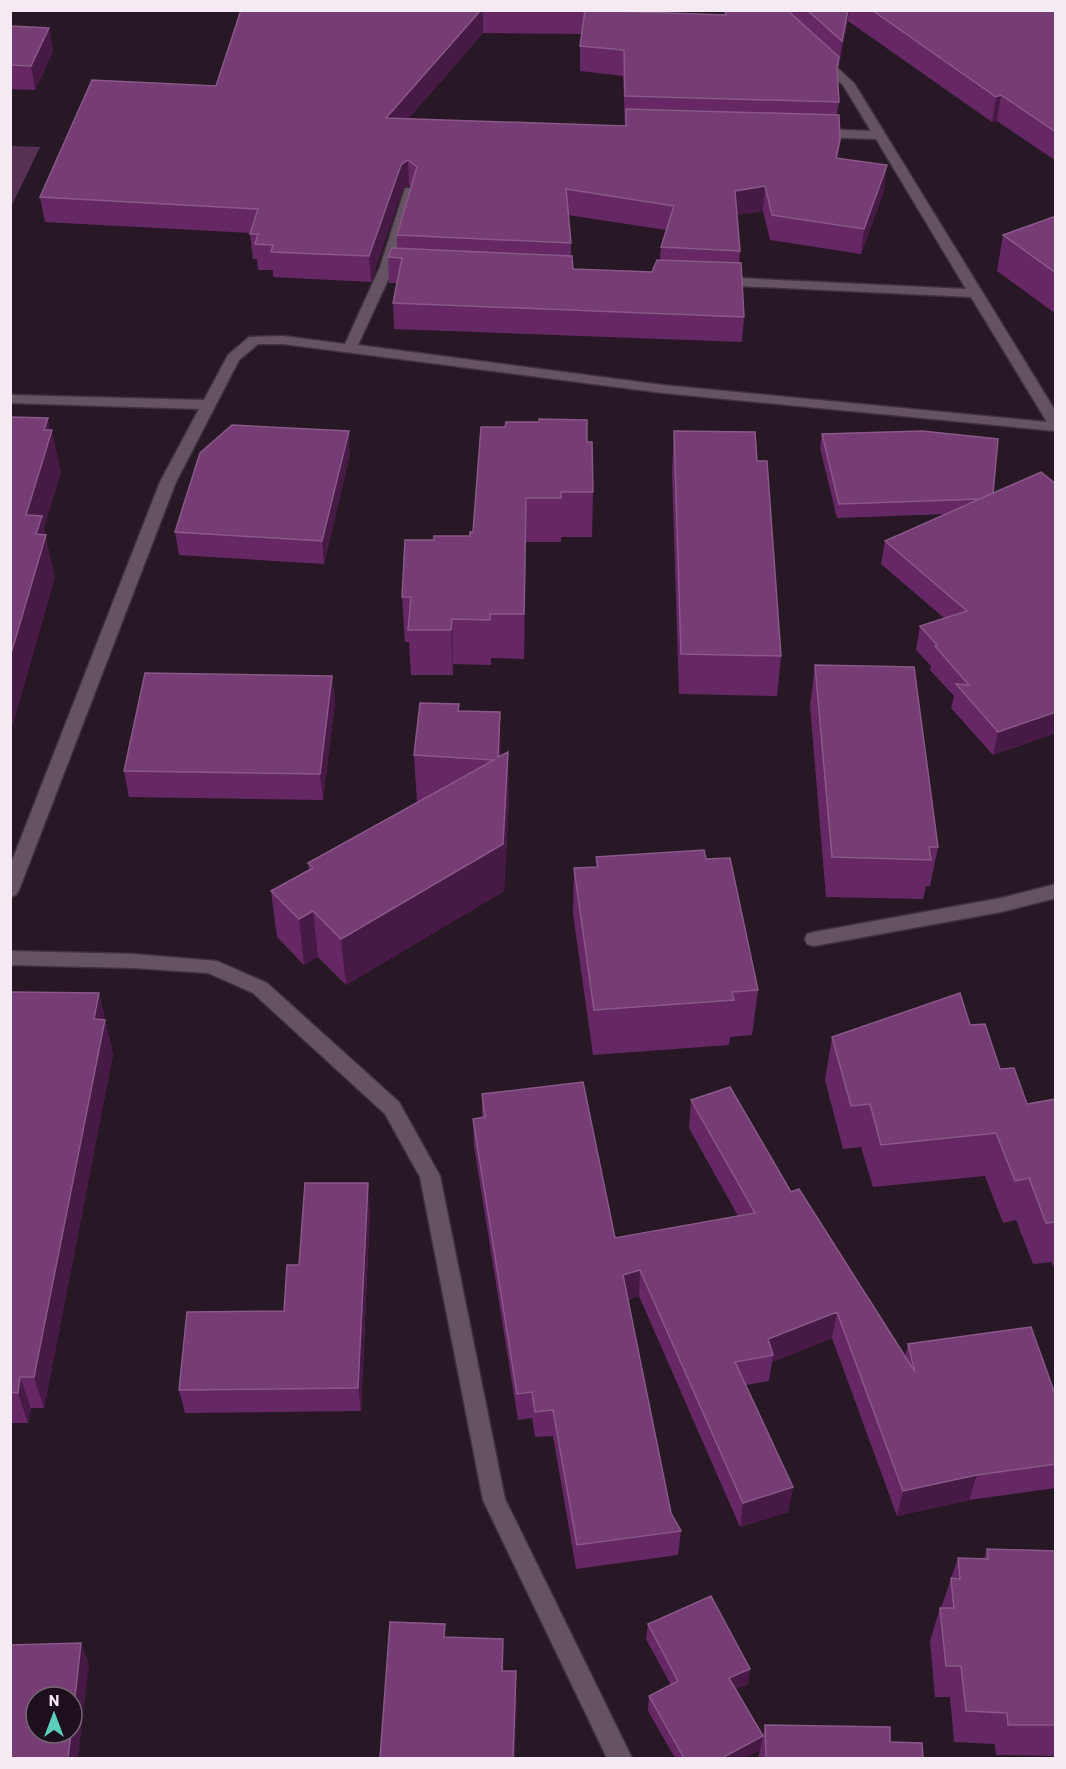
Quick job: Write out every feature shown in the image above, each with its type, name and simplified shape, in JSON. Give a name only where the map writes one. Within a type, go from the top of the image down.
[{"type":"street","points":[[807,47],[848,83],[1056,426]]},
{"type":"street","points":[[799,133],[881,135]]},
{"type":"street","points":[[350,348],[393,267],[410,191]]},
{"type":"street","points":[[698,280],[974,292]]},
{"type":"street","points":[[10,890],[168,482],[233,358],[254,340],[283,340],[350,348],[663,389],[1056,426]]},
{"type":"street","points":[[10,399],[210,405]]},
{"type":"street","points":[[814,939],[1001,905],[1056,891]]},
{"type":"street","points":[[10,958],[133,961],[210,966],[260,988],[392,1108],[430,1176],[494,1500],[620,1758]]},
{"type":"shaded area","points":[[10,146],[40,147],[11,207]]},
{"type":"building","points":[[241,10],[481,10],[386,118],[626,126],[626,109],[839,115],[840,140],[836,158],[887,165],[864,229],[772,215],[765,186],[735,191],[740,251],[661,247],[674,206],[566,189],[571,243],[397,235],[417,167],[408,160],[401,165],[369,256],[271,252],[273,245],[255,244],[258,234],[250,234],[258,209],[40,197],[92,80],[216,86]]},
{"type":"building","points":[[585,10],[726,15],[726,10],[787,10],[839,57],[837,68],[839,102],[625,96],[624,50],[580,46]]},
{"type":"building","points":[[807,10],[848,10],[842,41]]},
{"type":"building","points":[[872,10],[1056,10],[1056,132],[1001,95],[996,97]]},
{"type":"building","points":[[10,26],[49,28],[31,66],[10,65]]},
{"type":"building","points":[[1056,216],[1056,273],[1003,235]]},
{"type":"building","points":[[392,248],[572,256],[573,269],[652,272],[657,260],[741,263],[744,317],[393,303],[402,258],[388,257]]},
{"type":"building","points":[[10,417],[48,418],[44,430],[52,430],[26,515],[42,516],[36,534],[46,535],[10,657]]},
{"type":"building","points":[[539,419],[587,420],[587,442],[592,442],[593,492],[561,492],[561,498],[526,498],[524,614],[490,614],[490,620],[452,619],[451,630],[408,630],[411,597],[402,597],[405,540],[434,540],[434,536],[470,536],[470,532],[473,532],[481,427],[505,427],[506,422],[539,422]]},
{"type":"building","points":[[232,425],[349,431],[322,541],[175,532],[200,453]]},
{"type":"building","points":[[674,431],[755,432],[757,461],[767,461],[781,656],[681,654]]},
{"type":"building","points":[[922,431],[998,439],[993,493],[980,499],[839,504],[822,434]]},
{"type":"building","points":[[1041,472],[1056,484],[1056,712],[998,732],[956,684],[969,685],[920,626],[967,611],[885,541]]},
{"type":"building","points":[[815,665],[914,667],[938,847],[929,847],[931,860],[832,857]]},
{"type":"building","points":[[145,673],[332,676],[320,774],[124,771]]},
{"type":"building","points":[[420,703],[459,704],[458,711],[500,712],[498,757],[508,752],[503,844],[341,939],[313,911],[299,919],[271,891],[313,868],[308,863],[494,760],[414,755]]},
{"type":"building","points":[[704,850],[706,859],[730,858],[758,990],[732,992],[734,1000],[594,1010],[574,868],[598,867],[596,857]]},
{"type":"building","points":[[10,992],[99,993],[94,1019],[105,1020],[34,1377],[20,1377],[18,1393],[10,1392]]},
{"type":"building","points":[[960,993],[970,1025],[985,1024],[1000,1069],[1014,1068],[1027,1104],[1056,1099],[1056,1222],[1046,1223],[1029,1178],[1015,1181],[996,1133],[881,1145],[870,1104],[851,1106],[832,1037]]},
{"type":"building","points":[[583,1082],[615,1238],[755,1213],[691,1100],[730,1087],[791,1192],[799,1189],[915,1372],[908,1344],[1031,1327],[1056,1397],[1056,1464],[977,1475],[903,1491],[837,1312],[768,1339],[773,1355],[735,1362],[793,1487],[743,1503],[640,1270],[623,1275],[671,1513],[681,1531],[577,1545],[553,1410],[535,1412],[532,1392],[517,1394],[473,1119],[485,1117],[482,1094]]},
{"type":"building","points":[[305,1183],[368,1183],[358,1388],[179,1390],[187,1312],[284,1311],[287,1265],[299,1265]]},
{"type":"building","points":[[987,1549],[1056,1551],[1056,1725],[1008,1725],[1007,1713],[966,1711],[961,1666],[946,1666],[940,1608],[954,1608],[951,1578],[960,1579],[958,1558],[988,1559]]},
{"type":"building","points":[[711,1596],[750,1669],[729,1678],[763,1736],[722,1758],[684,1758],[649,1696],[678,1681],[648,1624]]},
{"type":"building","points":[[390,1622],[445,1624],[444,1637],[503,1639],[502,1671],[516,1671],[513,1758],[380,1758]]},
{"type":"building","points":[[81,1643],[76,1685],[24,1685],[24,1745],[70,1745],[68,1758],[10,1758],[10,1645]]},
{"type":"building","points":[[765,1725],[890,1727],[890,1742],[922,1743],[923,1758],[766,1758]]}]
